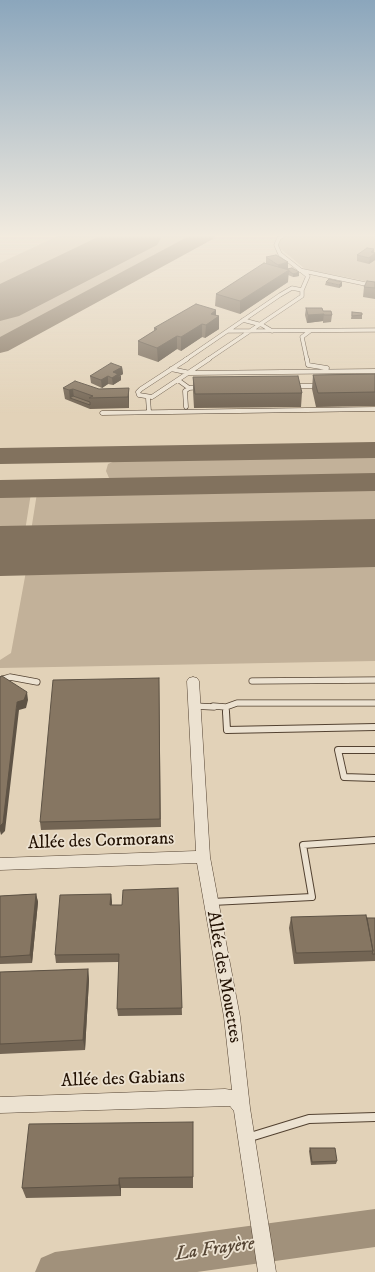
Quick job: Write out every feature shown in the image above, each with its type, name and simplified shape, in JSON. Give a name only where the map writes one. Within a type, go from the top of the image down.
[{"type":"street","name":"Allée des Mouettes","points":[[193,680],[203,857],[232,1017],[242,1108],[267,1272]]},
{"type":"street","name":"Allée des Cormorans","points":[[0,864],[203,857]]},
{"type":"street","name":"Allée des Gabians","points":[[0,1105],[225,1097],[235,1099],[242,1108]]},
{"type":"lane","points":[[282,294],[138,392],[139,395],[148,398],[152,397],[262,325],[302,296],[302,294]]},
{"type":"lane","points":[[243,320],[262,325],[273,331]]},
{"type":"lane","points":[[229,331],[375,330]]},
{"type":"lane","points":[[310,331],[302,337],[308,365],[340,371]]},
{"type":"lane","points":[[171,369],[190,373],[375,371]]},
{"type":"lane","points":[[178,380],[189,388],[204,387]]},
{"type":"lane","points":[[288,386],[327,386]]},
{"type":"lane","points":[[186,407],[185,391],[189,388]]},
{"type":"lane","points":[[148,398],[149,412]]},
{"type":"lane","points":[[102,413],[375,408]]},
{"type":"lane","points":[[0,680],[10,677],[37,682]]},
{"type":"lane","points":[[252,682],[375,680]]},
{"type":"lane","points":[[194,706],[226,707],[237,703],[375,703]]},
{"type":"lane","points":[[226,707],[227,730],[375,727]]},
{"type":"lane","points":[[375,750],[338,750],[344,777],[375,778]]},
{"type":"lane","points":[[210,902],[312,896],[303,845],[375,840]]},
{"type":"lane","points":[[247,1138],[309,1119],[375,1117]]},
{"type":"shaded area","points":[[0,294],[83,294],[0,338]]},
{"type":"shaded area","points":[[375,455],[375,478],[119,482],[109,478],[106,471],[108,464],[117,460]]},
{"type":"shaded area","points":[[375,487],[375,524],[31,531],[37,493]]},
{"type":"shaded area","points":[[0,493],[31,493],[25,531],[0,531]]},
{"type":"shaded area","points":[[375,560],[375,661],[0,668],[0,660],[11,653],[27,566]]},
{"type":"building","points":[[217,294],[250,294],[240,301]]},
{"type":"building","points":[[196,304],[216,310],[211,314],[219,316],[206,325],[202,324],[181,337],[177,336],[157,348],[138,341],[157,329],[154,328]]},
{"type":"building","points":[[306,308],[322,308],[323,311],[331,311],[332,315],[308,315]]},
{"type":"building","points":[[352,312],[362,313],[362,315],[352,316]]},
{"type":"building","points":[[111,363],[122,367],[113,372],[118,374],[112,378],[108,376],[101,380],[90,376]]},
{"type":"building","points":[[375,374],[375,392],[318,393],[313,375]]},
{"type":"building","points":[[298,376],[302,393],[195,394],[193,377]]},
{"type":"building","points":[[75,381],[99,389],[129,388],[128,397],[89,398],[93,396],[73,389],[69,390],[63,388]]},
{"type":"building","points":[[73,396],[90,402],[90,405],[70,398]]},
{"type":"building","points":[[2,676],[27,692],[24,700],[17,702],[3,823],[0,826],[0,677]]},
{"type":"building","points":[[159,678],[160,819],[40,822],[53,680]]},
{"type":"building","points":[[178,888],[182,1008],[117,1009],[119,954],[55,955],[60,895],[111,894],[110,905],[122,905],[123,890]]},
{"type":"building","points":[[36,894],[30,955],[0,957],[0,896]]},
{"type":"building","points":[[366,915],[373,951],[296,953],[291,917]]},
{"type":"building","points":[[367,918],[375,918],[375,954],[372,954],[373,951]]},
{"type":"building","points":[[88,969],[83,1040],[0,1044],[0,972]]},
{"type":"building","points":[[193,1122],[193,1177],[119,1178],[119,1185],[22,1188],[29,1124]]},
{"type":"building","points":[[310,1148],[335,1148],[337,1161],[312,1162]]},
{"type":"waterway","name":"La Frayère","points":[[55,1272],[375,1228]]},
{"type":"taxiway","points":[[0,346],[96,294]]},
{"type":"taxiway","points":[[0,456],[375,450]]},
{"type":"taxiway","points":[[0,489],[375,482]]},
{"type":"runway","points":[[0,305],[21,294]]},
{"type":"runway","points":[[0,551],[375,543]]}]
